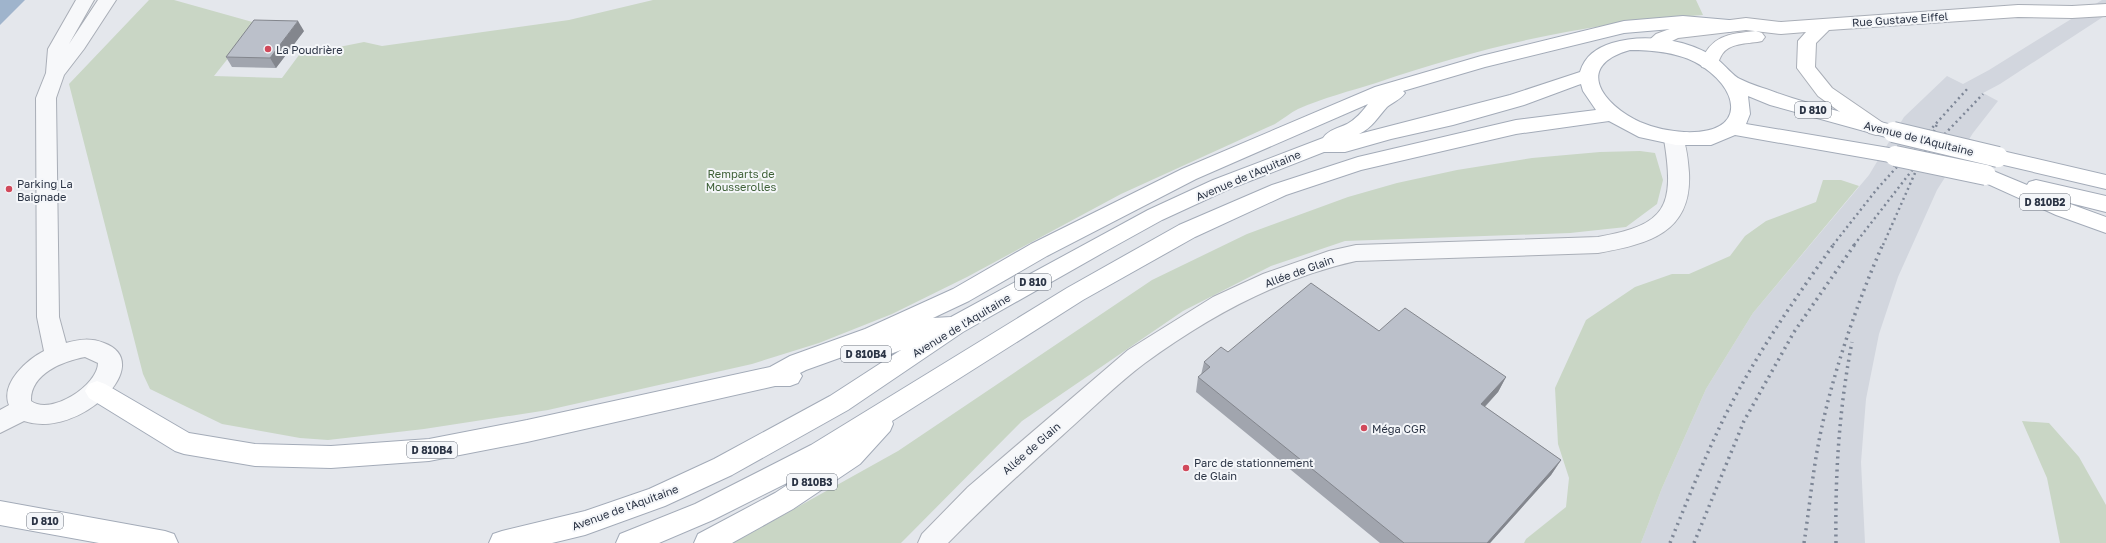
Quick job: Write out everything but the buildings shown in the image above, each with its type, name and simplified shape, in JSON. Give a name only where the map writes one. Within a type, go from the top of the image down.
[{"type":"main road","name":"Rue Gustave Eiffel","points":[[2018,11],[2048,0]]},
{"type":"main road","points":[[2087,0],[2106,7]]},
{"type":"main road","name":"Rue Gustave Eiffel","points":[[1654,44],[1662,38],[1675,33],[1746,24],[1781,28],[2018,11],[2072,12],[2106,10]]},
{"type":"main road","points":[[775,376],[798,363],[874,336],[961,295],[1040,250],[1189,174],[1382,90],[1403,86],[1481,62],[1624,27],[1683,22],[1729,26]]},
{"type":"main road","points":[[1825,24],[1807,41],[1806,68],[1825,92],[1885,130]]},
{"type":"main road","name":"Rue Gustave Eiffel","points":[[1709,63],[1713,52],[1719,45],[1732,40],[1757,37],[1781,28]]},
{"type":"main road","points":[[1629,44],[1654,44],[1686,52],[1709,63],[1734,84],[1742,100],[1742,116],[1732,128],[1717,136],[1702,139],[1674,139],[1652,134],[1631,126],[1613,114],[1596,96],[1592,89],[1589,77],[1594,61],[1607,50],[1629,44]]},
{"type":"main road","name":"Avenue de l'Aquitaine","points":[[502,543],[585,523],[656,498],[722,467],[839,403],[955,326],[1098,245],[1155,215],[1259,169],[1322,145],[1345,145],[1390,132],[1453,118],[1517,100],[1575,79],[1589,77]]},
{"type":"main road","name":"Avenue de l'Aquitaine","points":[[1734,84],[1777,100],[1885,130],[2106,182]]},
{"type":"main road","points":[[1322,145],[1355,128],[1367,118],[1381,102],[1392,96],[1403,86]]},
{"type":"main road","name":"D 810","points":[[629,543],[704,512],[758,486],[820,453],[1075,294],[1187,231],[1279,190],[1358,164],[1516,127],[1613,114]]},
{"type":"main road","name":"Avenue de l'Aquitaine","points":[[1732,128],[1895,156],[1986,175],[2106,204]]},
{"type":"main road","name":"D 810B2","points":[[1986,175],[2063,210],[2106,225]]},
{"type":"main road","name":"D 810B4","points":[[97,391],[184,443],[255,455],[331,457],[429,450],[543,428],[775,376],[802,376],[881,349],[925,328],[955,326]]},
{"type":"main road","name":"D 810B3","points":[[707,543],[784,501],[850,456],[903,401]]},
{"type":"main road","name":"D 810","points":[[0,513],[165,543]]},
{"type":"street","points":[[57,355],[48,316],[46,98],[55,73],[57,49],[84,0]]},
{"type":"street","points":[[55,73],[78,45],[107,0]]},
{"type":"street","name":"Allée de Glain","points":[[931,543],[977,495],[1136,357],[1221,303],[1271,280],[1329,259],[1356,253],[1598,245],[1626,241],[1643,236],[1657,228],[1671,213],[1679,198],[1679,161],[1674,139]]},
{"type":"street","points":[[85,348],[97,349],[106,354],[111,361],[111,370],[106,380],[97,391],[71,408],[56,413],[43,415],[31,413],[23,409],[19,401],[23,382],[44,362],[57,355],[85,348]]},
{"type":"street","points":[[0,423],[23,409]]},
{"type":"shaded area","points":[[2102,0],[2106,0],[2106,15],[2000,84],[1983,93],[1998,101],[1973,133],[1937,190],[1898,277],[1879,334],[1866,399],[1861,462],[1865,543],[1641,543],[1662,488],[1706,389],[1753,313],[1869,175],[1904,117],[1947,76],[1963,84],[1989,70]]},
{"type":"green space","name":"Remparts de Mousserolles","points":[[149,0],[174,0],[256,23],[214,76],[282,78],[299,55],[364,42],[382,46],[569,20],[653,0],[1696,0],[1703,15],[1618,24],[1537,38],[1457,57],[1317,101],[1292,112],[1275,124],[1121,194],[967,277],[892,314],[819,343],[752,364],[548,410],[424,429],[328,440],[300,438],[222,424],[150,389],[143,374],[69,84]]},
{"type":"green space","points":[[1640,151],[1655,153],[1663,180],[1657,204],[1626,227],[1570,233],[1345,241],[1271,266],[1183,311],[1022,421],[901,543],[733,543],[898,451],[1152,280],[1247,234],[1348,197],[1397,183],[1457,170],[1532,158],[1600,152]]},
{"type":"green space","points":[[1823,180],[1841,180],[1859,186],[1753,313],[1706,389],[1662,488],[1641,543],[1524,543],[1526,539],[1566,507],[1569,478],[1558,444],[1555,388],[1586,320],[1635,287],[1672,274],[1689,274],[1730,256],[1745,236],[1766,221],[1816,202]]},
{"type":"green space","points":[[2022,421],[2049,423],[2079,457],[2106,505],[2106,543],[2060,543],[2047,478]]},
{"type":"water","points":[[0,0],[25,0],[0,25]]},
{"type":"railway","points":[[1833,245],[1877,189],[1969,87]]},
{"type":"railway","points":[[1854,245],[1920,160],[1983,94]]},
{"type":"railway","points":[[1925,152],[1937,124]]},
{"type":"railway","points":[[1883,245],[1915,173]]},
{"type":"railway","points":[[1670,543],[1689,496],[1736,395],[1762,350],[1804,286],[1834,244]]},
{"type":"railway","points":[[1694,543],[1744,421],[1794,332],[1855,244]]},
{"type":"railway","points":[[1804,543],[1816,458],[1829,396],[1863,292],[1883,244]]},
{"type":"railway","points":[[1836,543],[1837,467],[1841,417],[1852,342]]},
{"type":"place","name":"La Poudrière","points":[[268,49]]},
{"type":"place","name":"Parking La Baignade","points":[[9,189]]},
{"type":"place","name":"Méga CGR","points":[[1364,428]]},
{"type":"place","name":"Parc de stationnement de Glain","points":[[1186,468]]}]
